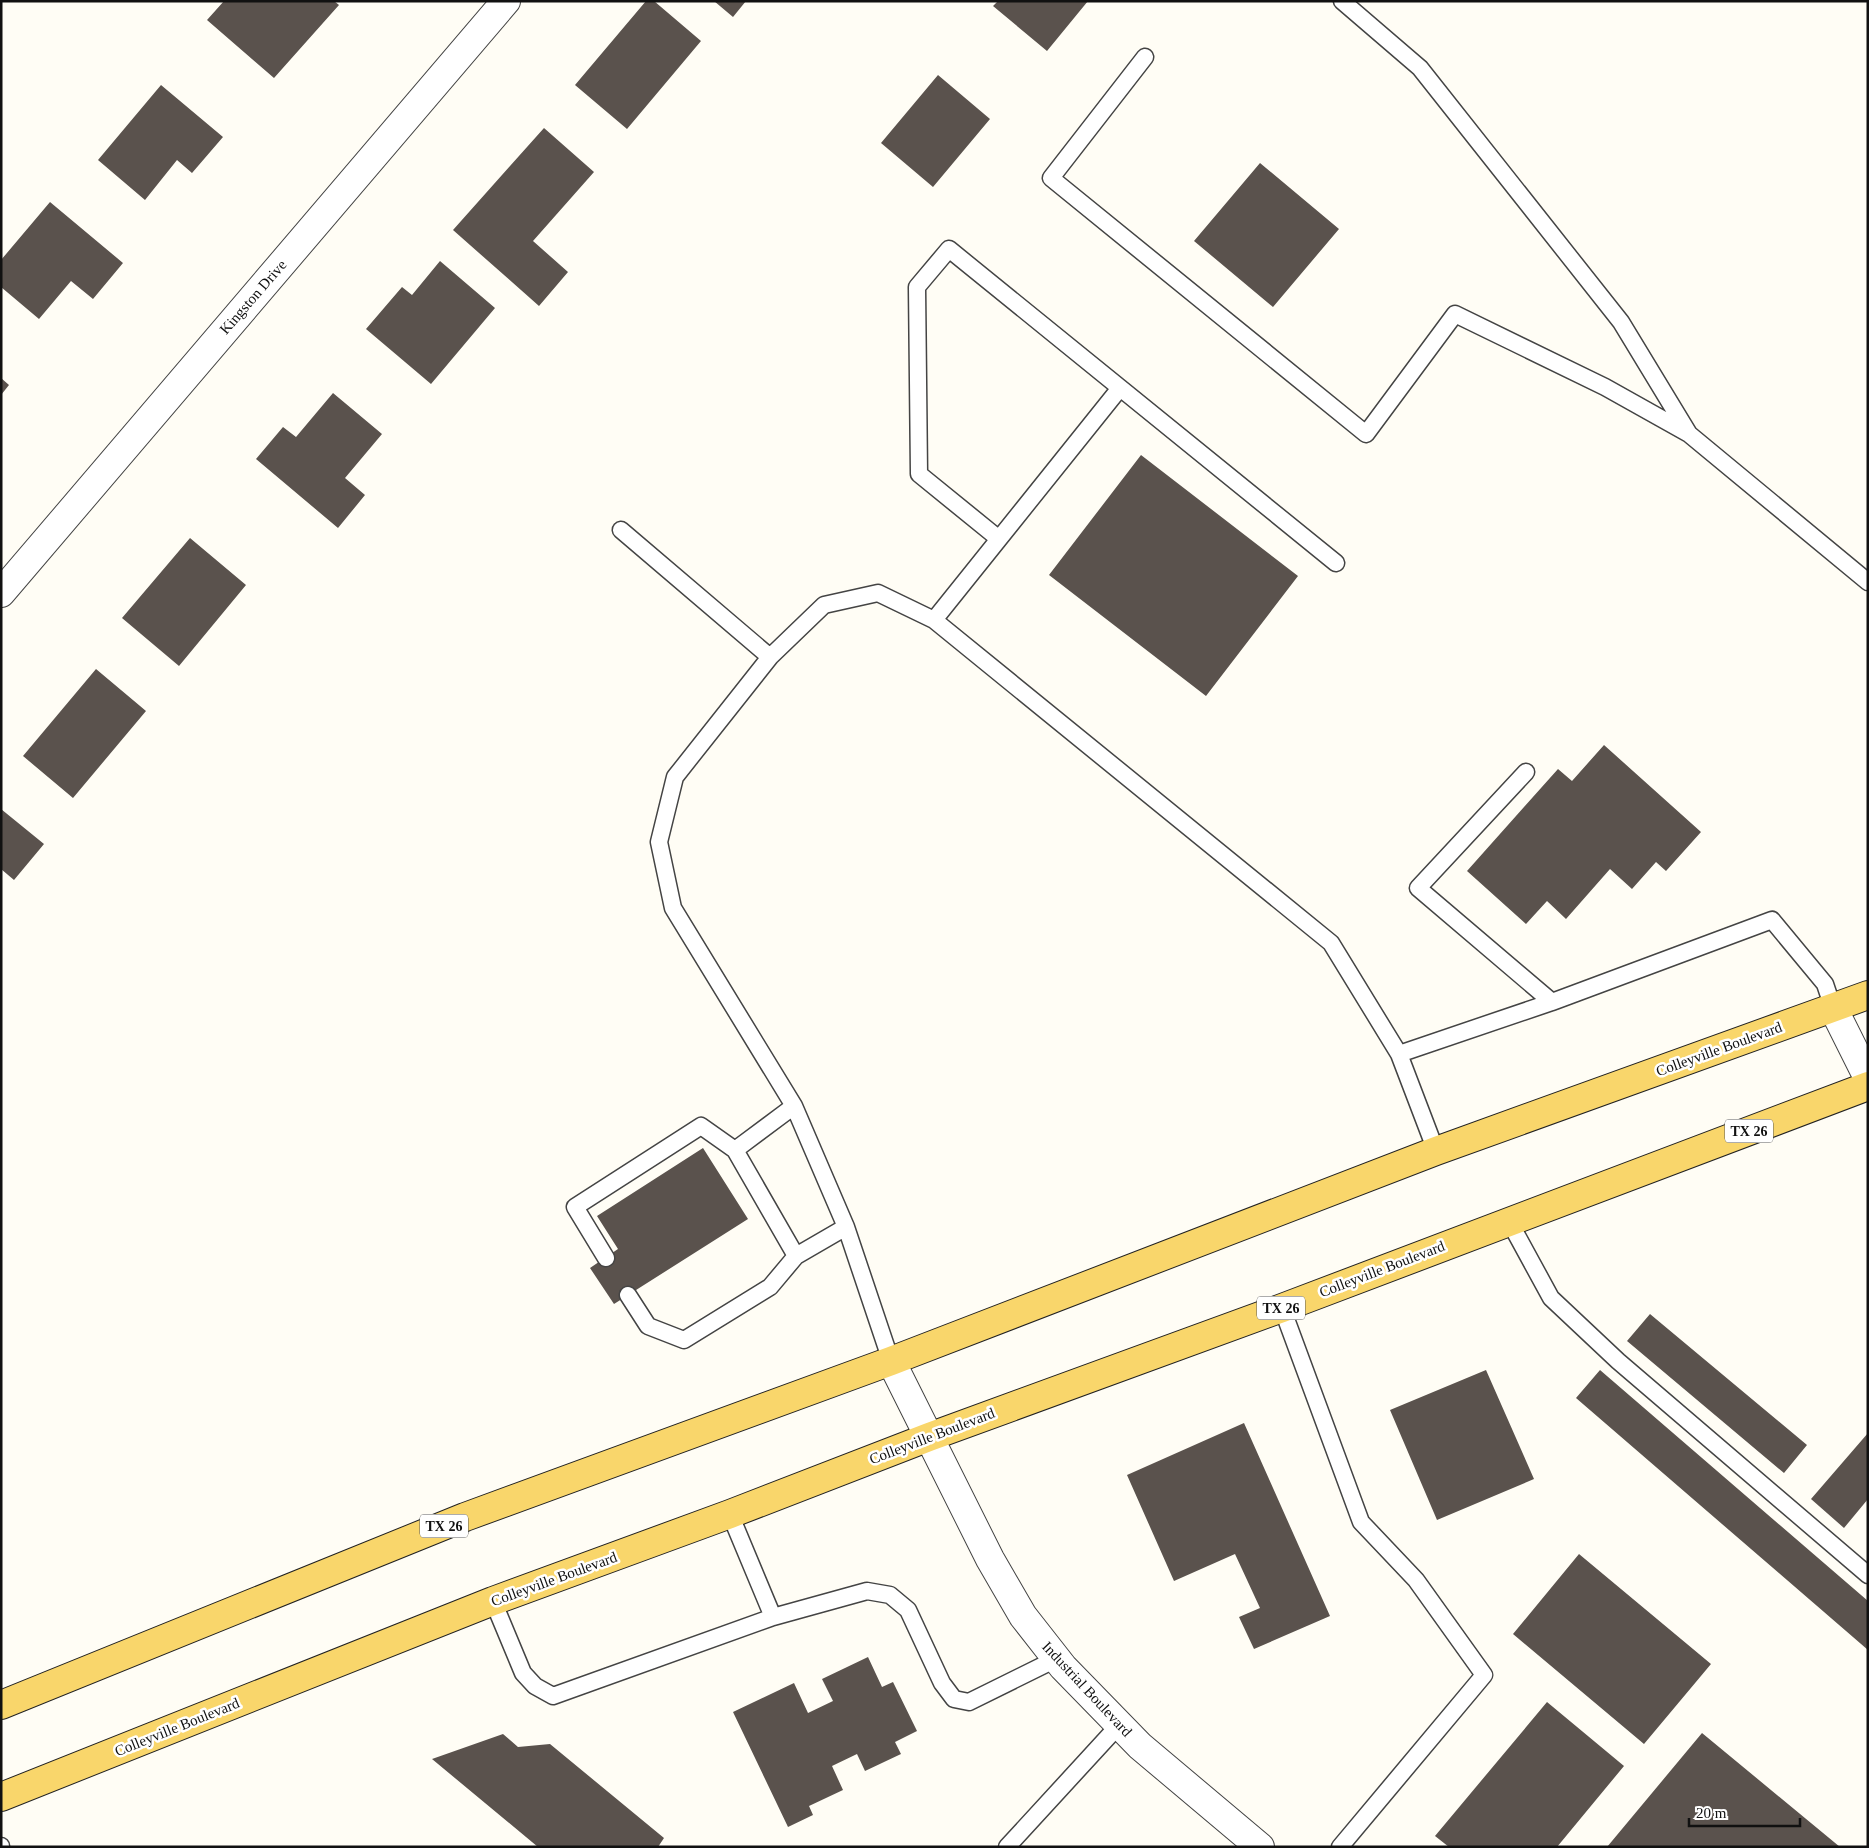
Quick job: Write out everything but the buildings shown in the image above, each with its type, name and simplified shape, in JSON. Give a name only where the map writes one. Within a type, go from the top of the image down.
[{"type":"main road","name":"Colleyville Boulevard","points":[[1,1705],[465,1518],[891,1361],[1436,1151],[1868,995]]},
{"type":"main road","name":"Colleyville Boulevard","points":[[1,1797],[493,1601],[730,1514],[929,1436],[1282,1308],[1868,1086]]},
{"type":"street","name":"Kingston Drive","points":[[1,593],[506,1]]},
{"type":"street","points":[[1833,1008],[1868,1078]]},
{"type":"street","name":"Industrial Boulevard","points":[[891,1361],[990,1560],[1023,1616],[1056,1659],[1140,1746],[1260,1847]]},
{"type":"lane","points":[[1342,1],[1420,68],[1621,322],[1689,434]]},
{"type":"lane","points":[[1145,57],[1051,178],[1366,434],[1455,314],[1606,387],[1689,434],[1868,582]]},
{"type":"lane","points":[[999,539],[919,474],[917,287],[949,249],[1336,563]]},
{"type":"lane","points":[[934,620],[1120,388]]},
{"type":"lane","points":[[621,530],[770,657]]},
{"type":"lane","points":[[891,1361],[846,1227],[794,1106],[673,908],[659,842],[676,778],[770,657],[824,605],[878,593],[934,620],[1330,943],[1399,1054],[1436,1151]]},
{"type":"lane","points":[[1526,772],[1418,888],[1552,1002]]},
{"type":"lane","points":[[1399,1054],[1552,1002],[1772,920],[1825,984],[1833,1008]]},
{"type":"lane","points":[[735,1150],[794,1106]]},
{"type":"lane","points":[[606,1258],[576,1207],[701,1126],[735,1150],[796,1256]]},
{"type":"lane","points":[[1508,1221],[1551,1298],[1618,1361],[1868,1575]]},
{"type":"lane","points":[[628,1295],[648,1326],[684,1340],[770,1287],[796,1256],[846,1227]]},
{"type":"lane","points":[[1282,1308],[1361,1522],[1416,1580],[1484,1674],[1340,1847]]},
{"type":"lane","points":[[730,1514],[773,1617]]},
{"type":"lane","points":[[493,1601],[523,1673],[535,1686],[553,1696],[773,1617],[867,1591],[890,1595],[908,1610],[942,1683],[954,1699],[968,1702],[1056,1659]]},
{"type":"lane","points":[[1007,1847],[1119,1725]]}]
